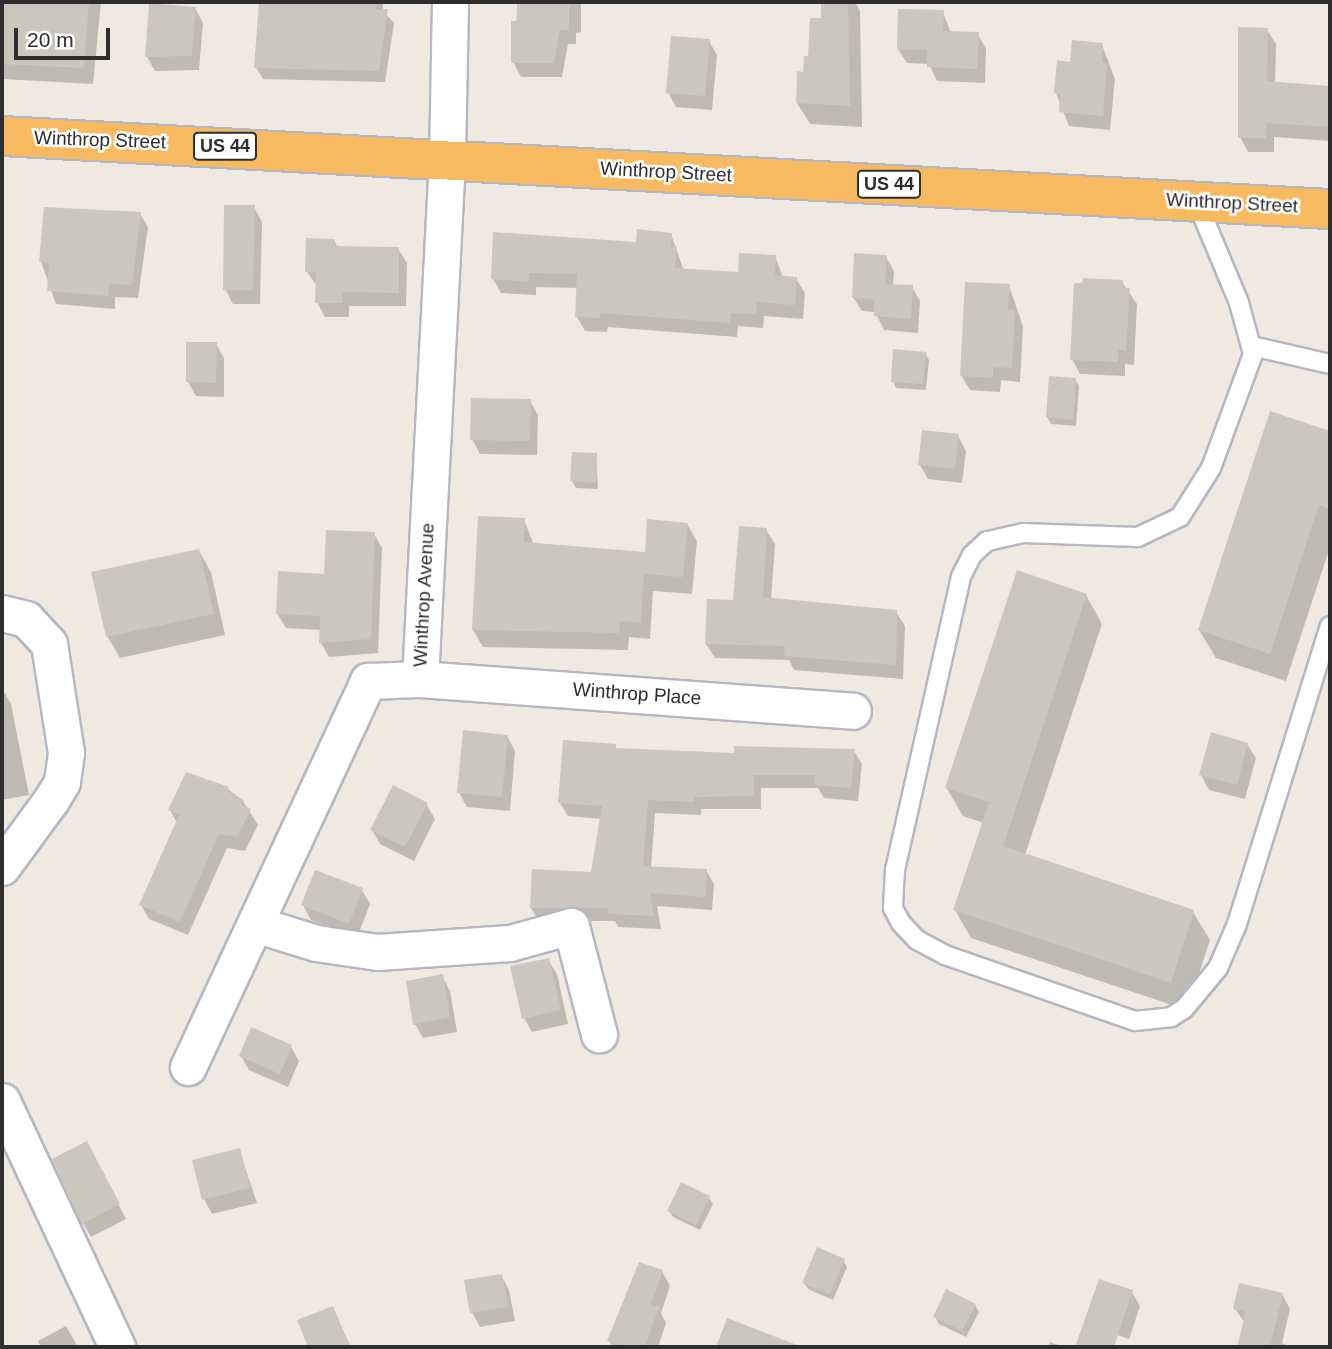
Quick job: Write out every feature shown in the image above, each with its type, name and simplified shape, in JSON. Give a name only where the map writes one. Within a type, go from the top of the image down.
[{"type":"highway","name":"Winthrop Street","points":[[2,136],[1330,209]]},
{"type":"street","name":"Winthrop Avenue","points":[[188,1067],[368,681],[420,679],[447,159],[450,2]]},
{"type":"street","points":[[2,613],[26,618],[49,644],[66,753],[62,782],[2,867]]},
{"type":"street","name":"Winthrop Place","points":[[420,679],[853,711]]},
{"type":"street","points":[[255,924],[316,943],[377,952],[510,943],[571,926],[599,1034]]},
{"type":"street","points":[[2,1101],[117,1347]]},
{"type":"lane","points":[[1196,200],[1252,346],[1252,363],[1211,468],[1180,517],[1138,537],[1005,535],[987,541],[972,555],[961,577],[895,869],[893,908],[901,923],[918,940],[945,955],[1135,1021],[1171,1017],[1184,1009],[1218,968],[1237,924],[1330,626]]},
{"type":"lane","points":[[1252,346],[1330,364]]},
{"type":"building","points":[[2,2],[89,2],[84,68],[2,64]]},
{"type":"building","points":[[259,2],[377,2],[376,9],[388,9],[379,71],[254,68]]},
{"type":"building","points":[[517,2],[569,2],[569,30],[560,30],[554,63],[511,63],[511,21],[517,21]]},
{"type":"building","points":[[821,2],[848,2],[850,106],[796,103],[797,71],[803,72],[804,56],[808,56],[810,18],[821,18]]},
{"type":"building","points":[[149,3],[196,7],[192,56],[145,57]]},
{"type":"building","points":[[898,9],[944,10],[943,31],[979,32],[977,69],[927,67],[927,50],[897,49]]},
{"type":"building","points":[[1238,27],[1268,28],[1267,81],[1330,86],[1330,127],[1267,123],[1266,138],[1238,138]]},
{"type":"building","points":[[671,36],[710,39],[705,96],[666,93]]},
{"type":"building","points":[[1072,40],[1103,43],[1102,62],[1107,63],[1103,116],[1059,112],[1060,94],[1054,93],[1057,60],[1070,62]]},
{"type":"building","points":[[224,205],[255,205],[253,290],[223,290]]},
{"type":"building","points":[[44,207],[141,212],[132,285],[109,284],[108,296],[47,291],[49,263],[39,262]]},
{"type":"building","points":[[637,229],[672,233],[671,247],[677,247],[675,268],[738,272],[739,253],[776,255],[775,275],[797,277],[795,305],[757,302],[756,314],[731,313],[730,323],[600,313],[600,318],[575,317],[577,274],[529,273],[529,282],[491,279],[493,232],[636,242]]},
{"type":"building","points":[[306,238],[335,239],[335,246],[399,247],[399,293],[342,292],[342,303],[315,303],[316,272],[305,272]]},
{"type":"building","points":[[854,253],[887,255],[885,284],[913,285],[911,319],[874,316],[874,299],[852,298]]},
{"type":"building","points":[[1083,278],[1123,280],[1123,288],[1130,288],[1126,351],[1118,350],[1118,362],[1070,360],[1074,283],[1082,283]]},
{"type":"building","points":[[965,282],[1010,284],[1008,310],[1015,310],[1012,368],[993,367],[993,378],[960,376]]},
{"type":"building","points":[[186,342],[217,342],[216,383],[186,382]]},
{"type":"building","points":[[893,349],[926,352],[923,384],[891,382]]},
{"type":"building","points":[[1049,376],[1076,378],[1073,420],[1046,417]]},
{"type":"building","points":[[471,398],[531,399],[530,441],[470,440]]},
{"type":"building","points":[[1270,411],[1330,431],[1330,509],[1319,505],[1270,654],[1198,630]]},
{"type":"building","points":[[922,430],[959,434],[955,469],[918,465]]},
{"type":"building","points":[[572,452],[597,453],[596,483],[570,481]]},
{"type":"building","points":[[478,516],[525,518],[524,542],[645,552],[647,519],[688,523],[683,577],[644,574],[641,623],[620,621],[619,633],[472,630]]},
{"type":"building","points":[[739,526],[767,528],[763,597],[897,610],[896,665],[784,656],[785,646],[705,644],[707,599],[733,600]]},
{"type":"building","points":[[326,530],[375,532],[371,639],[319,643],[320,616],[276,614],[278,571],[324,574]]},
{"type":"building","points":[[199,549],[214,614],[106,637],[91,572]]},
{"type":"building","points":[[1017,570],[1087,594],[1003,846],[1194,910],[1171,983],[953,910],[989,802],[945,788]]},
{"type":"building","points":[[463,730],[508,735],[502,797],[457,793]]},
{"type":"building","points":[[1211,732],[1248,743],[1237,785],[1199,775]]},
{"type":"building","points":[[563,740],[616,744],[616,748],[734,753],[734,746],[855,749],[851,788],[814,785],[815,775],[754,775],[754,796],[695,797],[694,802],[648,800],[643,866],[707,869],[706,897],[650,893],[654,916],[609,914],[608,908],[530,908],[532,869],[591,872],[602,806],[558,803]]},
{"type":"building","points":[[186,772],[229,787],[227,791],[244,800],[241,805],[251,809],[237,837],[219,834],[180,922],[139,905],[179,815],[168,810]]},
{"type":"building","points":[[393,785],[428,803],[405,847],[370,830]]},
{"type":"building","points":[[315,870],[363,888],[349,924],[301,905]]},
{"type":"building","points":[[549,958],[561,1010],[522,1019],[510,966]]},
{"type":"building","points":[[443,974],[450,1017],[413,1025],[406,981]]},
{"type":"building","points":[[251,1027],[292,1045],[280,1074],[239,1056]]},
{"type":"building","points":[[87,1141],[120,1204],[82,1224],[52,1159]]},
{"type":"building","points":[[240,1148],[250,1188],[202,1200],[192,1160]]},
{"type":"building","points":[[681,1182],[710,1196],[696,1225],[667,1211]]},
{"type":"building","points":[[817,1247],[845,1259],[830,1294],[802,1283]]},
{"type":"building","points":[[639,1262],[663,1270],[651,1304],[659,1307],[645,1347],[626,1347],[607,1341]]},
{"type":"building","points":[[502,1274],[508,1307],[470,1313],[464,1280]]},
{"type":"building","points":[[1099,1279],[1133,1290],[1114,1347],[1075,1347]]},
{"type":"building","points":[[1239,1283],[1283,1293],[1270,1347],[1237,1347],[1246,1312],[1233,1309]]},
{"type":"building","points":[[946,1289],[976,1304],[962,1331],[933,1317]]},
{"type":"building","points":[[333,1306],[350,1347],[308,1347],[297,1320]]},
{"type":"building","points":[[727,1318],[797,1345],[797,1347],[716,1347]]}]
